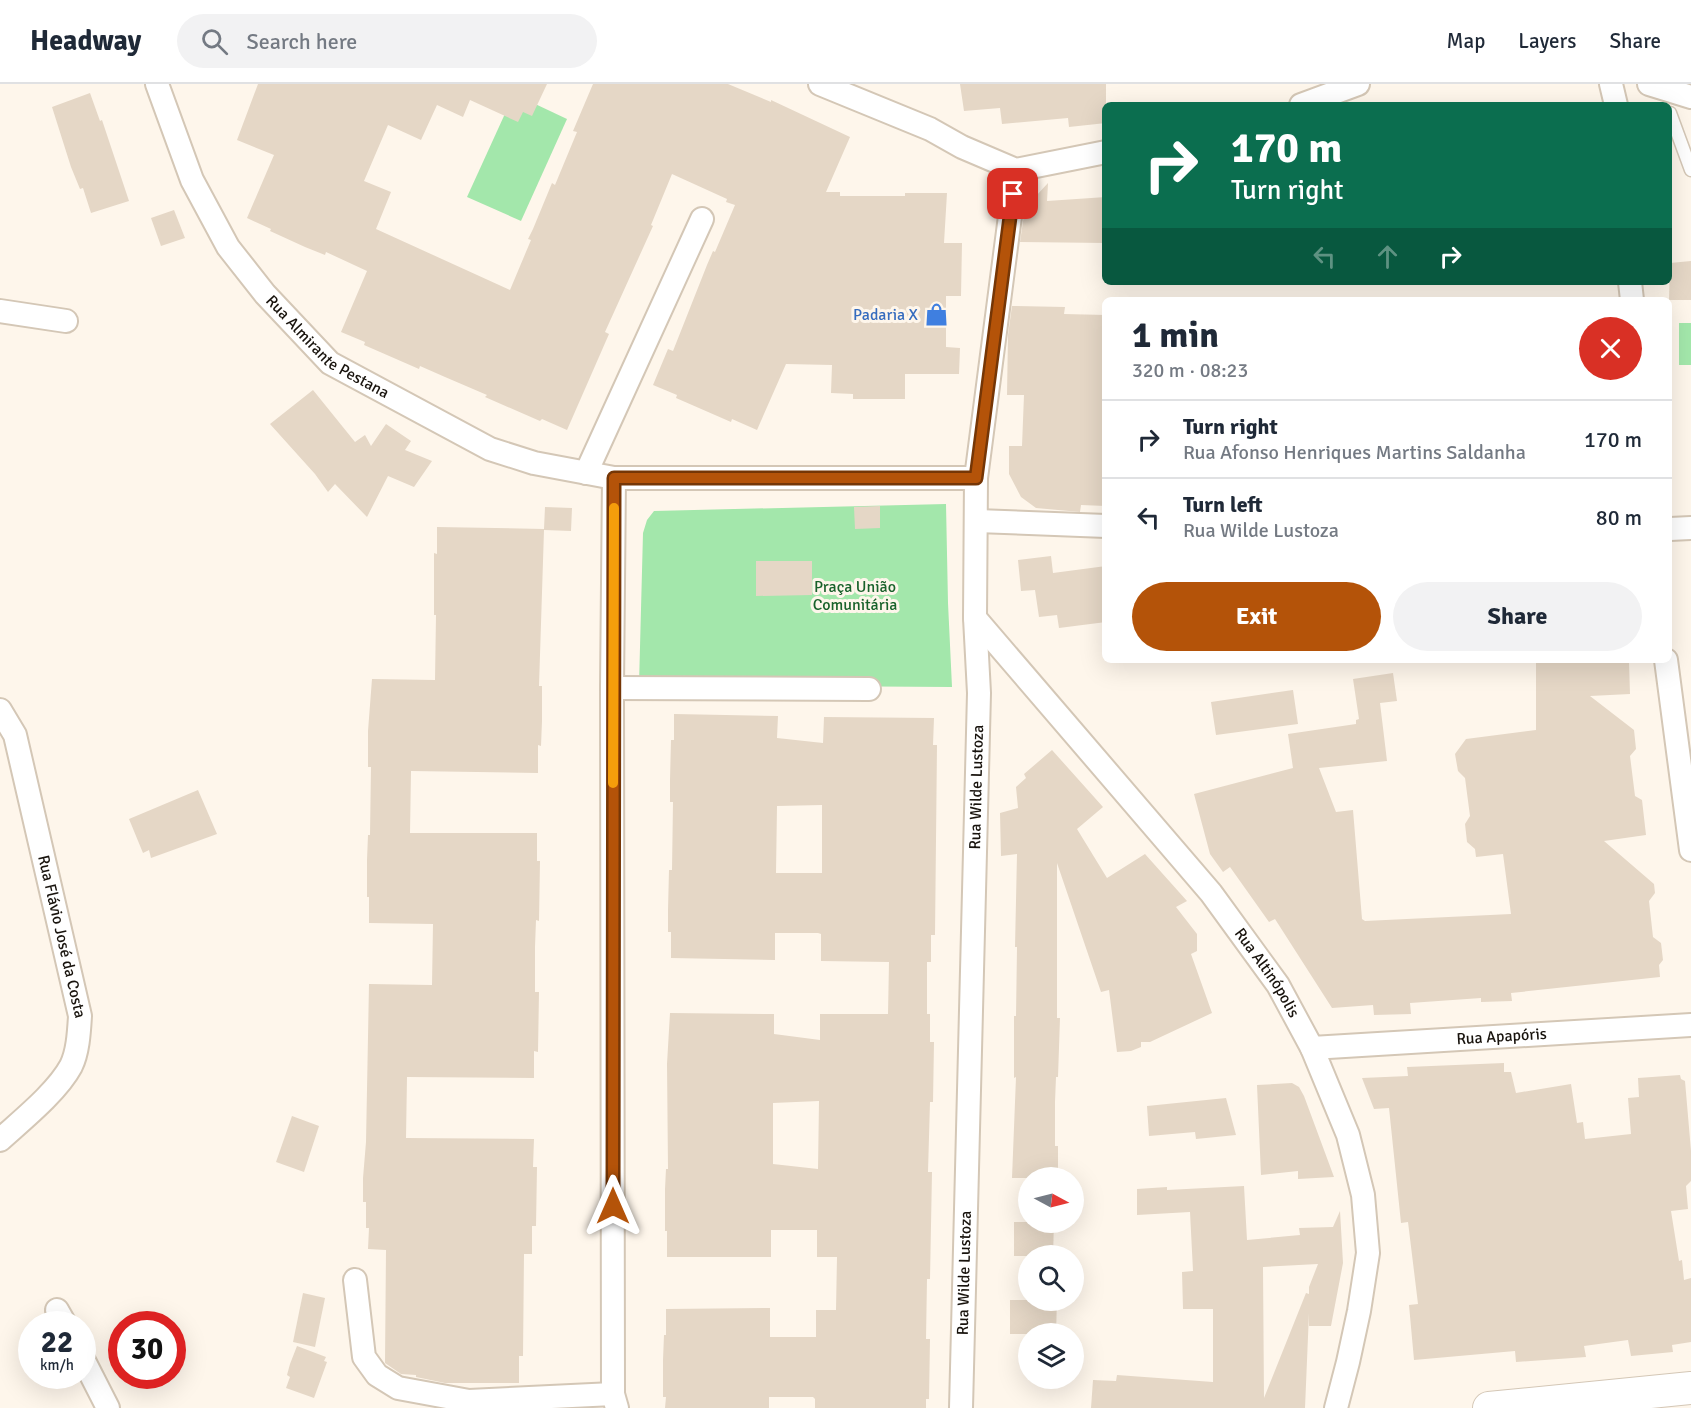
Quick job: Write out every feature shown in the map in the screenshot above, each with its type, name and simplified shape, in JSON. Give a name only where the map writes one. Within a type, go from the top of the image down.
[{"type":"main road","points":[[1489,1408],[1691,1388]]},
{"type":"street","name":"Rua Almirante Pestana","points":[[156,84],[192,180],[228,247],[265,294],[330,363],[490,449],[534,463],[614,478],[976,478]]},
{"type":"street","points":[[820,84],[930,129],[962,147],[1016,170],[1102,153]]},
{"type":"street","points":[[1309,102],[1358,84]]},
{"type":"street","points":[[1611,84],[1615,102]]},
{"type":"street","points":[[1659,92],[1691,97]]},
{"type":"street","name":"Rua Wilde Lustoza","points":[[962,1408],[979,693],[975,618],[976,478],[1016,170]]},
{"type":"street","points":[[586,473],[702,219]]},
{"type":"street","points":[[0,311],[66,321]]},
{"type":"street","points":[[355,1280],[364,1357],[377,1375],[398,1388],[469,1401],[615,1401],[612,688],[614,478]]},
{"type":"street","points":[[977,521],[1102,526]]},
{"type":"street","points":[[1672,529],[1691,528]]},
{"type":"street","name":"Rua Altinópolis","points":[[975,618],[1210,893],[1278,985],[1312,1048],[1348,1135],[1363,1196],[1368,1253],[1348,1362],[1336,1408]]},
{"type":"street","points":[[1666,663],[1691,850]]},
{"type":"street","points":[[612,688],[869,689]]},
{"type":"street","name":"Rua Flávio José da Costa","points":[[0,710],[15,735],[80,1016],[72,1065],[58,1085],[0,1140]]},
{"type":"street","name":"Rua Apapóris","points":[[1312,1048],[1691,1026]]},
{"type":"street","points":[[96,1384],[108,1408]]},
{"type":"lane","points":[[1672,118],[1691,170]]},
{"type":"green space","points":[[514,94],[567,119],[521,221],[467,197]]},
{"type":"green space","points":[[1679,323],[1691,323],[1691,365],[1679,365]]},
{"type":"green space","name":"Praça União Comunitária","points":[[946,504],[952,687],[639,685],[643,533],[647,520],[654,511]]},
{"type":"building","points":[[258,84],[547,84],[532,116],[523,112],[518,122],[470,100],[463,117],[437,105],[421,140],[388,125],[364,181],[391,192],[376,229],[510,290],[531,240],[528,239],[552,183],[555,185],[577,132],[573,131],[593,84],[728,84],[771,102],[771,100],[850,137],[826,192],[840,192],[840,196],[905,196],[905,193],[947,193],[944,243],[962,243],[961,296],[946,296],[946,347],[960,348],[959,374],[905,374],[905,399],[853,399],[853,394],[831,393],[832,365],[786,364],[757,430],[732,419],[731,422],[676,398],[677,395],[653,385],[668,349],[673,351],[707,265],[735,205],[726,202],[727,199],[672,174],[651,225],[653,226],[605,332],[609,334],[567,430],[542,419],[540,421],[420,366],[419,369],[364,345],[365,342],[341,332],[367,271],[326,252],[325,255],[305,247],[247,218],[274,155],[237,140]]},
{"type":"building","points":[[960,84],[1106,84],[1106,102],[1102,102],[1102,123],[1069,127],[1068,118],[1002,124],[1000,108],[964,111]]},
{"type":"building","points":[[90,93],[100,121],[102,120],[129,201],[91,213],[83,188],[80,189],[71,167],[52,107]]},
{"type":"building","points":[[1048,183],[1047,201],[1102,197],[1102,243],[1020,242],[1025,208]]},
{"type":"building","points":[[174,210],[185,238],[161,246],[151,218]]},
{"type":"building","points":[[1691,261],[1691,300],[1672,300],[1672,297],[1669,297],[1669,285],[1672,285],[1672,263]]},
{"type":"building","points":[[1012,306],[1065,307],[1064,314],[1102,315],[1102,506],[1081,505],[1080,512],[1036,508],[1021,497],[1009,474],[1009,446],[1022,446],[1024,395],[1007,395],[1008,335]]},
{"type":"building","points":[[313,390],[355,442],[365,435],[371,446],[386,424],[411,441],[405,450],[432,461],[414,487],[388,476],[367,517],[335,484],[328,492],[270,424]]},
{"type":"building","points":[[880,506],[880,528],[855,529],[854,507]]},
{"type":"building","points":[[545,507],[572,508],[571,531],[544,530],[539,686],[542,686],[542,721],[541,746],[538,745],[538,773],[411,771],[410,833],[537,833],[537,861],[540,861],[539,921],[536,920],[535,947],[535,992],[539,992],[538,1052],[534,1051],[534,1078],[407,1077],[406,1138],[534,1139],[533,1167],[537,1167],[536,1226],[532,1226],[532,1254],[524,1254],[523,1356],[519,1356],[519,1383],[445,1383],[416,1377],[416,1375],[401,1374],[385,1363],[386,1250],[368,1249],[369,1228],[366,1228],[366,1202],[363,1202],[369,984],[432,985],[433,924],[369,923],[367,860],[368,835],[370,835],[371,767],[368,767],[368,731],[372,679],[435,680],[434,553],[437,554],[437,527],[544,529]]},
{"type":"building","points":[[1051,556],[1053,573],[1102,567],[1102,623],[1059,628],[1057,615],[1039,617],[1035,590],[1021,591],[1018,560]]},
{"type":"building","points":[[756,561],[812,561],[812,595],[756,596]]},
{"type":"building","points":[[1536,663],[1629,663],[1630,694],[1590,696],[1634,730],[1636,749],[1630,756],[1635,796],[1642,800],[1646,835],[1604,841],[1654,884],[1655,893],[1649,901],[1653,937],[1661,943],[1663,960],[1659,965],[1660,977],[1511,993],[1512,1001],[1481,1002],[1481,998],[1410,1003],[1411,1014],[1374,1015],[1373,1005],[1332,1008],[1275,919],[1269,922],[1230,867],[1223,872],[1210,854],[1194,794],[1293,768],[1288,734],[1356,724],[1356,720],[1359,719],[1353,679],[1393,673],[1397,701],[1380,703],[1387,761],[1319,768],[1336,812],[1353,810],[1362,919],[1365,921],[1511,914],[1503,854],[1476,857],[1475,849],[1467,842],[1465,824],[1470,816],[1465,778],[1458,771],[1455,754],[1466,739],[1536,730]]},
{"type":"building","points":[[1293,690],[1298,724],[1216,735],[1211,702]]},
{"type":"building","points":[[674,714],[778,716],[777,738],[823,743],[824,717],[934,718],[933,745],[937,745],[935,935],[931,935],[931,962],[927,962],[927,1014],[930,1014],[930,1042],[934,1042],[928,1172],[932,1172],[930,1279],[927,1279],[926,1339],[930,1339],[929,1399],[926,1399],[926,1408],[815,1408],[813,1397],[769,1397],[769,1408],[665,1408],[663,1360],[666,1309],[770,1308],[770,1337],[816,1337],[816,1310],[836,1310],[837,1257],[817,1257],[817,1230],[771,1230],[771,1257],[667,1257],[665,1189],[666,1169],[668,1169],[667,1064],[670,1013],[774,1014],[774,1034],[820,1040],[820,1014],[888,1014],[889,962],[821,961],[821,934],[818,933],[775,933],[775,960],[671,958],[668,910],[669,870],[672,870],[671,740],[674,740]],"holes":[[[822,805],[822,873],[776,873],[777,806]],[[819,1101],[818,1169],[773,1164],[773,1103]]]},
{"type":"building","points":[[1052,750],[1103,807],[1077,829],[1107,878],[1145,854],[1187,901],[1176,907],[1197,934],[1197,951],[1191,954],[1212,1013],[1150,1042],[1141,1042],[1141,1047],[1131,1051],[1117,1052],[1109,990],[1101,992],[1057,863],[1057,1018],[1060,1018],[1055,1146],[1058,1146],[1058,1167],[1018,1167],[1018,1178],[1012,1178],[1016,1077],[1014,1078],[1014,1016],[1016,1016],[1017,854],[1001,856],[1000,813],[1018,808],[1016,787],[1026,778],[1024,774]]},
{"type":"building","points":[[198,790],[217,834],[151,858],[149,850],[143,853],[129,819]]},
{"type":"building","points":[[1504,1063],[1504,1072],[1511,1072],[1516,1093],[1571,1084],[1577,1123],[1583,1122],[1585,1139],[1631,1134],[1628,1098],[1639,1097],[1638,1078],[1680,1075],[1685,1081],[1691,1151],[1691,1181],[1686,1186],[1688,1209],[1671,1211],[1684,1280],[1691,1278],[1691,1342],[1672,1345],[1673,1352],[1631,1356],[1628,1340],[1584,1346],[1586,1357],[1516,1362],[1515,1351],[1414,1360],[1409,1305],[1418,1304],[1408,1222],[1401,1223],[1389,1108],[1374,1109],[1362,1078],[1408,1076],[1407,1067]]},
{"type":"building","points":[[1292,1083],[1299,1087],[1304,1096],[1334,1177],[1298,1179],[1298,1171],[1261,1175],[1257,1085]]},
{"type":"building","points":[[1226,1098],[1236,1135],[1196,1139],[1195,1132],[1149,1136],[1147,1106]]},
{"type":"building","points":[[292,1116],[319,1126],[304,1172],[276,1162]]},
{"type":"building","points":[[1244,1186],[1247,1240],[1300,1235],[1299,1228],[1333,1227],[1340,1211],[1343,1263],[1331,1326],[1309,1326],[1309,1313],[1305,1408],[1091,1408],[1093,1380],[1116,1381],[1117,1375],[1213,1382],[1213,1309],[1183,1309],[1182,1272],[1193,1271],[1190,1212],[1137,1215],[1137,1189],[1167,1187],[1167,1190]],"holes":[[[1318,1264],[1309,1287],[1309,1294],[1306,1293],[1264,1398],[1263,1267]]]},
{"type":"building","points":[[1014,1222],[1018,1222],[1018,1233],[1054,1233],[1053,1245],[1018,1245],[1018,1256],[1014,1256]]},
{"type":"building","points":[[303,1293],[325,1298],[315,1347],[293,1342]]},
{"type":"building","points":[[1010,1300],[1018,1300],[1018,1311],[1057,1311],[1056,1323],[1018,1323],[1018,1334],[1010,1334]]},
{"type":"building","points":[[297,1346],[326,1357],[324,1361],[327,1362],[314,1398],[286,1388],[290,1377],[287,1375]]},
{"type":"slow traffic","points":[[613,783],[614,508]]},
{"type":"place","name":"Padaria X","points":[[936,315]]},
{"type":"route","points":[[613,1206],[614,478],[976,478],[1013,194]]}]
